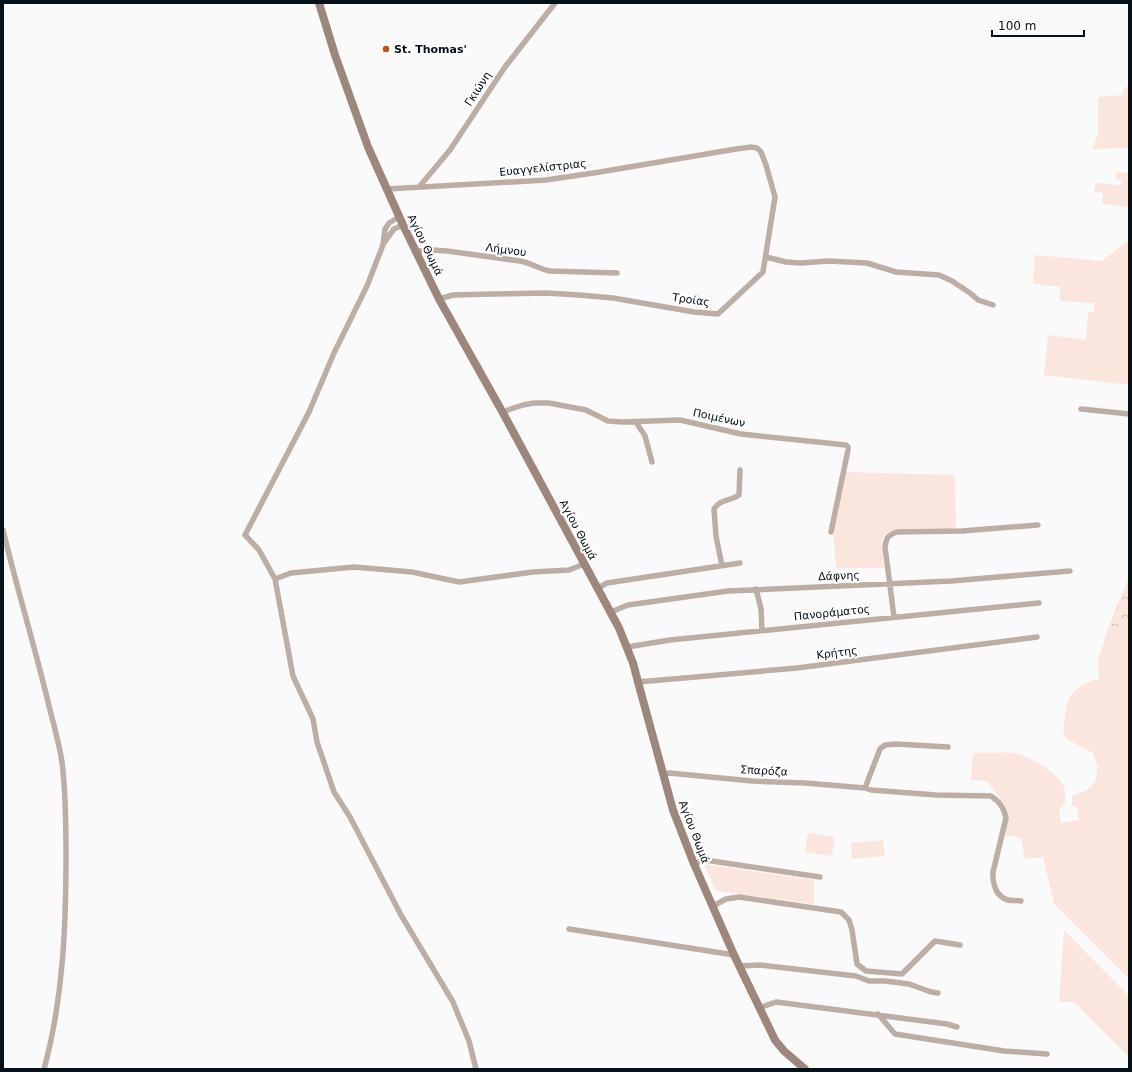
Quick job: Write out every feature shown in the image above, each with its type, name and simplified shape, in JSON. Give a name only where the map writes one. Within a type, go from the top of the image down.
[{"type":"main road","name":"Αγίου Θωμά","points":[[319,3],[360,125],[401,221],[439,299],[611,612],[627,647],[673,810],[694,864],[739,966],[775,1040],[784,1051],[805,1069]]},
{"type":"street","name":"Γκιώνη","points":[[419,187],[450,150],[505,67],[554,3]]},
{"type":"street","name":"Τροίας","points":[[439,299],[453,295],[546,293],[613,298],[694,312],[718,314],[763,272],[774,197],[766,165],[761,152],[757,148],[751,147],[699,154]]},
{"type":"street","name":"Ευαγγελίστριας","points":[[387,189],[546,180],[699,154]]},
{"type":"street","points":[[383,245],[385,228],[389,223],[401,221]]},
{"type":"street","points":[[401,221],[383,245],[367,286],[337,347],[309,412],[245,535],[259,550],[275,579],[293,676],[313,719],[317,742],[334,792],[350,817],[401,915],[453,1002],[469,1041],[476,1069]]},
{"type":"street","name":"Λήμνου","points":[[416,251],[447,251],[520,261],[530,263],[543,270],[550,271],[617,273]]},
{"type":"street","points":[[766,257],[786,262],[800,263],[828,261],[867,263],[896,272],[939,276],[952,281],[970,292],[978,300],[993,305]]},
{"type":"street","name":"Ποιμένων","points":[[503,413],[523,404],[549,403],[586,410],[608,421],[636,422],[680,420],[741,434],[846,445],[848,450],[831,532]]},
{"type":"street","points":[[1081,409],[1129,414]]},
{"type":"street","points":[[636,422],[645,436],[652,462]]},
{"type":"street","points":[[722,566],[716,536],[714,509],[719,503],[739,495],[740,470]]},
{"type":"street","points":[[894,617],[885,547],[886,539],[890,534],[897,532],[962,531],[1038,525]]},
{"type":"street","points":[[3,530],[42,675],[60,749],[64,789],[66,887],[62,946],[57,1006],[50,1046],[44,1069]]},
{"type":"street","points":[[598,588],[607,583],[740,563]]},
{"type":"street","points":[[275,579],[291,573],[354,567],[412,572],[459,582],[533,572],[569,570],[584,564]]},
{"type":"street","name":"Δάφνης","points":[[611,612],[628,605],[728,591],[889,584],[1008,577],[1070,571]]},
{"type":"street","points":[[756,589],[761,608],[762,630]]},
{"type":"street","name":"Πανοράματος","points":[[627,647],[670,640],[762,630],[1039,603]]},
{"type":"street","name":"Κρήτης","points":[[638,682],[797,668],[1038,637]]},
{"type":"street","points":[[865,788],[880,749],[885,745],[896,744],[948,747]]},
{"type":"street","name":"Σπαρόζα","points":[[663,774],[669,773],[752,781],[805,783],[865,788],[871,790],[991,796],[997,800],[1004,809],[1006,818],[992,882],[1002,897],[1007,900],[1021,901]]},
{"type":"street","points":[[694,864],[705,860],[820,876]]},
{"type":"street","points":[[713,906],[726,899],[739,897],[841,912],[849,920],[851,925],[857,964],[866,971],[902,974],[936,941],[960,945]]},
{"type":"street","points":[[569,929],[734,955]]},
{"type":"street","points":[[739,966],[760,965],[856,976],[869,981],[909,984],[938,993]]},
{"type":"street","points":[[759,1008],[776,1002],[878,1014],[958,1027]]},
{"type":"street","points":[[878,1014],[895,1034],[1004,1051],[1047,1054]]},
{"type":"green space","points":[[1129,87],[1129,148],[1092,149],[1098,135],[1098,97],[1122,95],[1125,88]]},
{"type":"green space","points":[[1116,172],[1129,173],[1129,207],[1102,204],[1103,193],[1094,192],[1096,183],[1121,185],[1121,180],[1115,179]]},
{"type":"green space","points":[[1129,240],[1129,385],[1044,375],[1048,335],[1086,340],[1088,312],[1094,312],[1094,303],[1060,301],[1060,287],[1033,284],[1035,255],[1102,261]]},
{"type":"green space","points":[[845,472],[955,475],[956,529],[895,530],[887,533],[882,539],[884,568],[836,568],[833,530]]},
{"type":"green space","points":[[1129,578],[1129,632],[1109,625]]},
{"type":"green space","points":[[1109,625],[1129,632],[1129,979],[1054,904],[1043,857],[1025,859],[1021,838],[1004,835],[1005,807],[1000,798],[987,781],[971,780],[973,753],[1013,753],[1025,756],[1046,768],[1063,784],[1065,803],[1059,809],[1061,823],[1079,820],[1077,808],[1072,805],[1072,797],[1078,793],[1086,791],[1095,782],[1098,767],[1093,753],[1070,741],[1064,735],[1065,716],[1070,697],[1075,692],[1093,680],[1096,679],[1099,682],[1098,661]]},
{"type":"green space","points":[[808,833],[835,837],[832,856],[805,852]]},
{"type":"green space","points":[[883,840],[885,856],[852,859],[851,843]]},
{"type":"green space","points":[[704,864],[814,880],[814,904],[716,891]]},
{"type":"green space","points":[[1064,930],[1129,996],[1129,1057],[1074,1002],[1059,1002]]},
{"type":"place","name":"St. Thomas'","points":[[386,49]]}]
